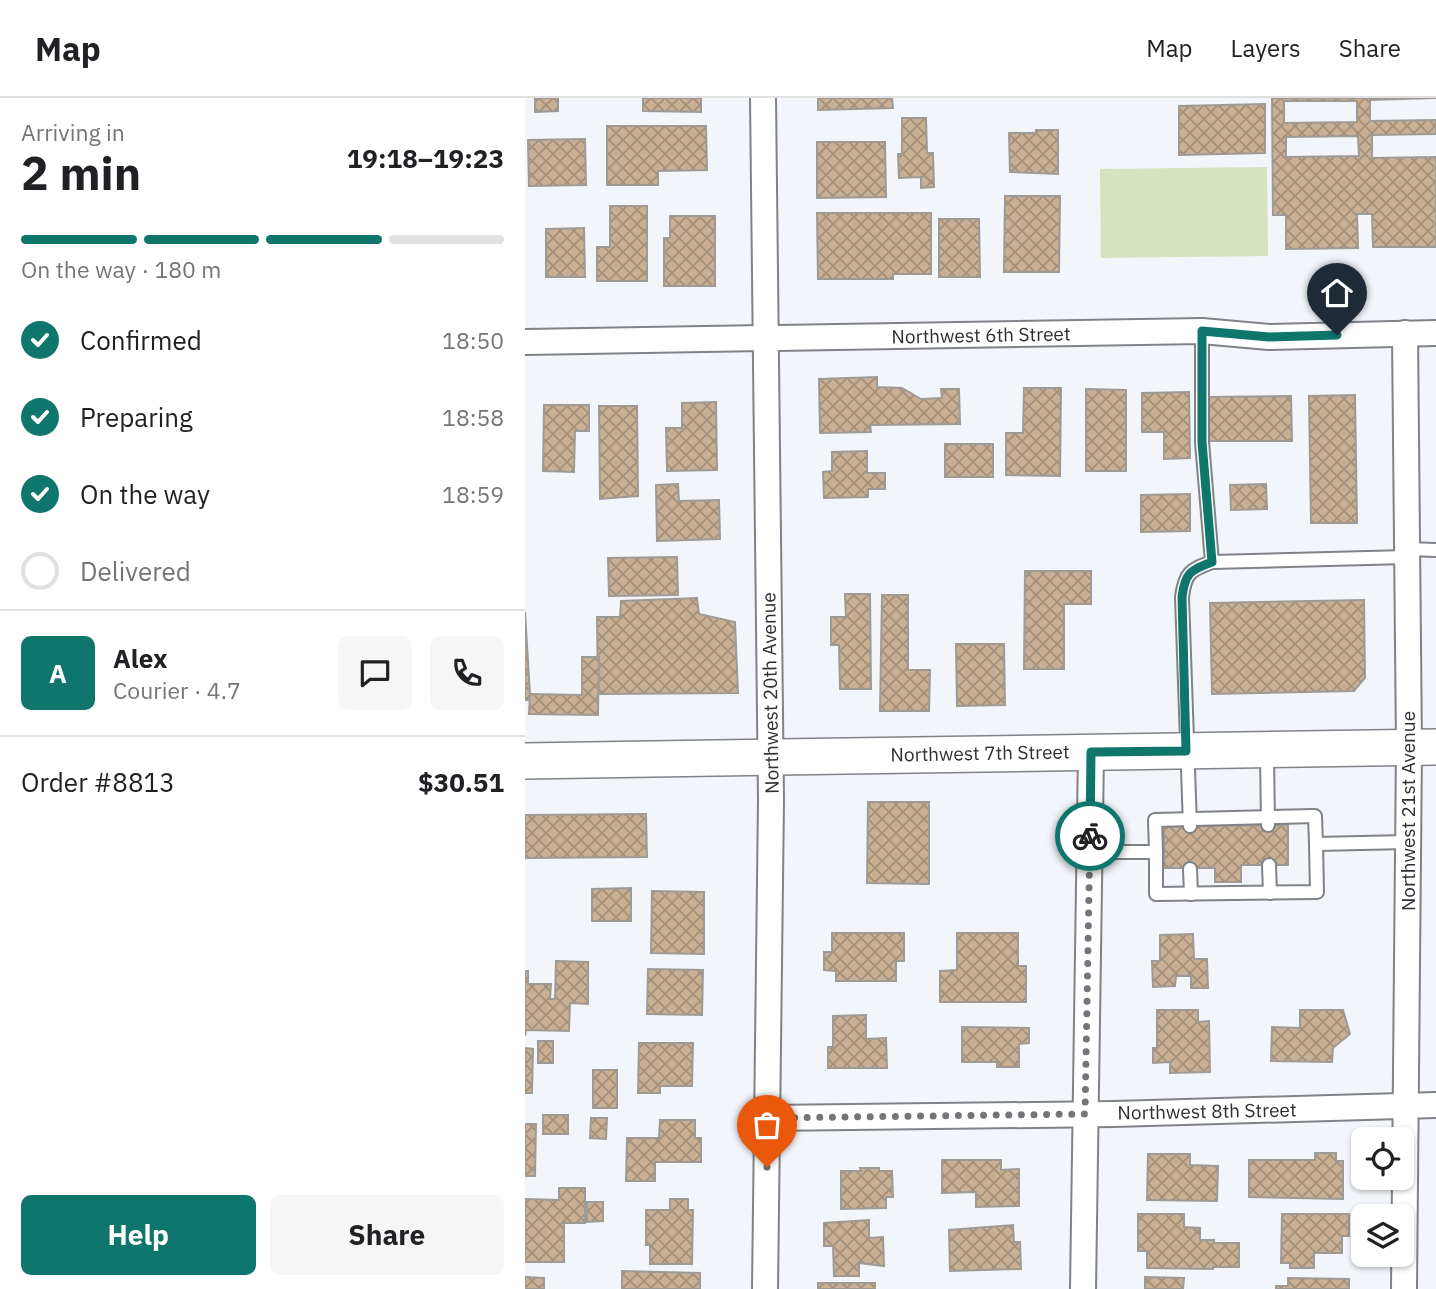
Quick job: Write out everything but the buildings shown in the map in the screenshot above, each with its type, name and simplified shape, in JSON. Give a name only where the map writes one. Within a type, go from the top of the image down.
[{"type":"main road","name":"Northwest 7th Street","points":[[525,761],[1422,747]]},
{"type":"street","name":"Northwest 20th Avenue","points":[[763,98],[770,756],[765,1289]]},
{"type":"street","name":"Northwest 6th Street","points":[[525,342],[1202,331],[1269,337],[1436,333]]},
{"type":"street","name":"Northwest 21st Avenue","points":[[1404,1289],[1408,842],[1422,747],[1407,553],[1405,333]]},
{"type":"street","points":[[1083,1289],[1091,752]]},
{"type":"street","name":"Northwest 8th Street","points":[[768,1118],[1085,1114],[1436,1105]]},
{"type":"lane","points":[[1202,331],[1202,442],[1212,562]]},
{"type":"lane","points":[[1190,822],[1182,597],[1184,580],[1193,569],[1212,562],[1436,550]]},
{"type":"lane","points":[[1267,750],[1268,821]]},
{"type":"lane","points":[[1315,816],[1317,892],[1156,894],[1155,820],[1268,821],[1315,816]]},
{"type":"lane","points":[[1316,844],[1408,842]]},
{"type":"lane","points":[[1090,852],[1156,852]]},
{"type":"lane","points":[[1269,865],[1270,893]]},
{"type":"lane","points":[[1191,869],[1191,894]]},
{"type":"green space","points":[[1267,167],[1268,256],[1101,258],[1100,169]]},
{"type":"way so far","points":[[767,1167],[768,1118],[1085,1114],[1090,836]]},
{"type":"route","points":[[1090,836],[1091,752],[1186,751],[1182,597],[1184,580],[1193,569],[1212,562],[1202,442],[1202,331],[1269,337],[1337,335]]}]
